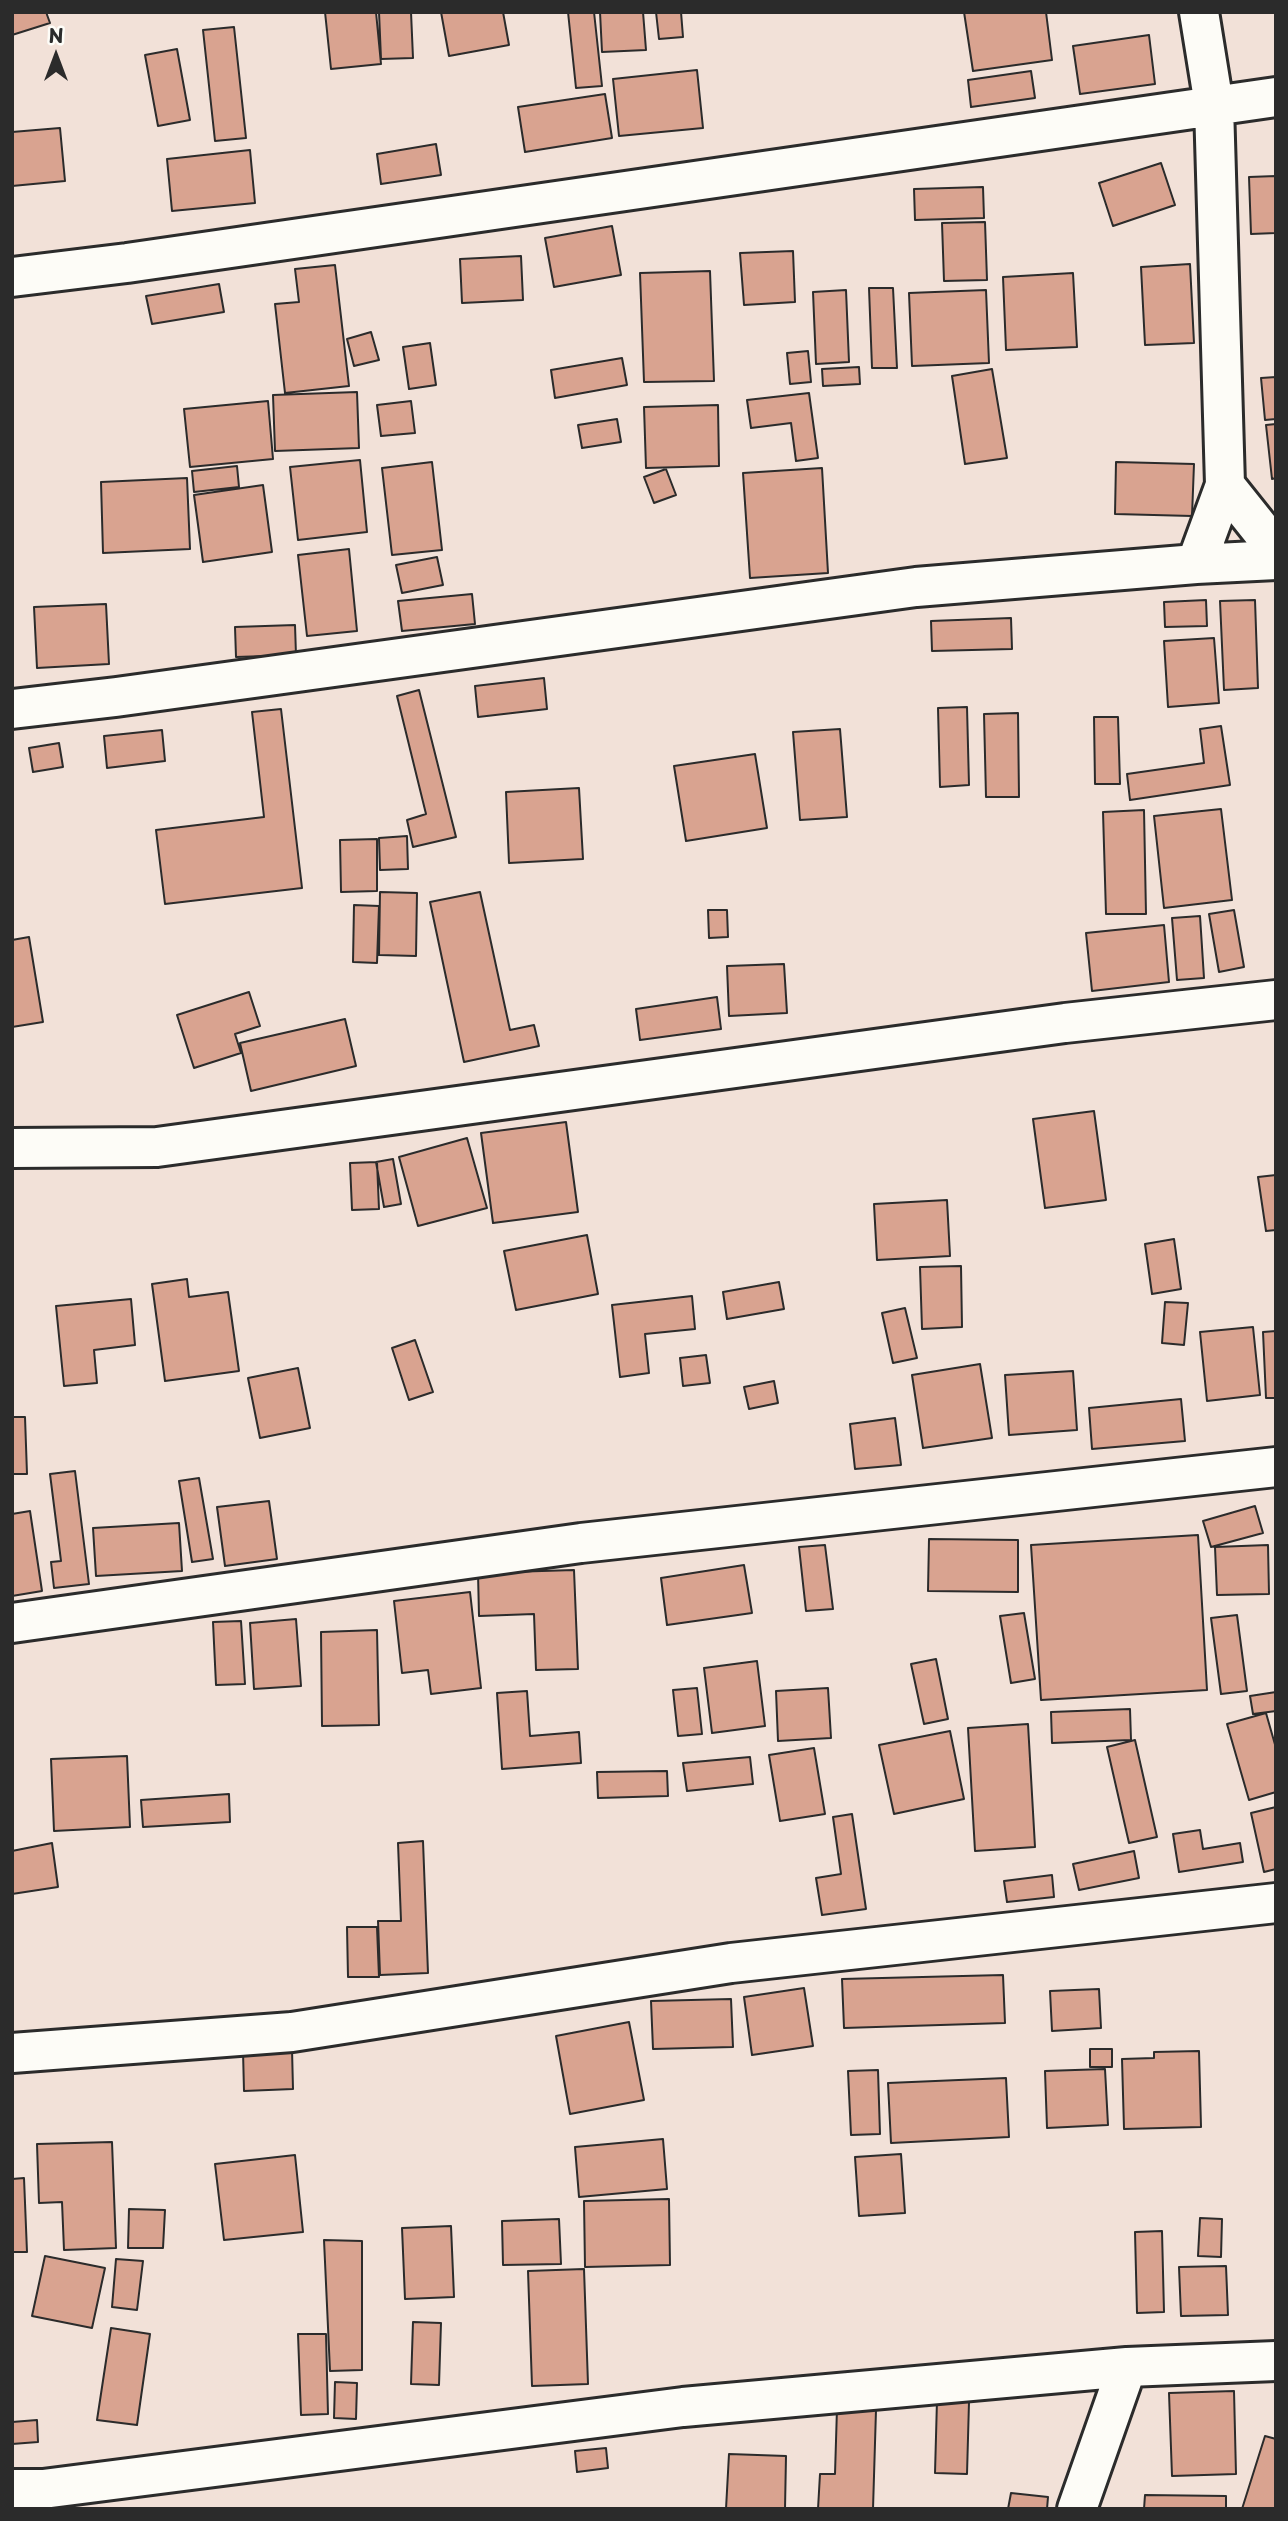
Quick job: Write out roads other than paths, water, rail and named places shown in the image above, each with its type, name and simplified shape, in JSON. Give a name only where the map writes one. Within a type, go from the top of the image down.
[{"type":"street","points":[[1196,564],[1225,485],[1214,106],[1199,12]]},
{"type":"street","points":[[12,277],[141,261],[1276,97]]},
{"type":"street","points":[[1225,485],[1276,549]]},
{"type":"street","points":[[12,709],[916,587],[1276,560]]},
{"type":"street","points":[[12,1148],[157,1147],[1065,1023],[1276,1000]]},
{"type":"street","points":[[12,1623],[582,1543],[1276,1467]]},
{"type":"street","points":[[12,2053],[292,2032],[731,1963],[1276,1903]]},
{"type":"street","points":[[12,2490],[43,2489],[683,2407],[1127,2367],[1276,2361]]},
{"type":"street","points":[[1077,2509],[1127,2367]]}]
